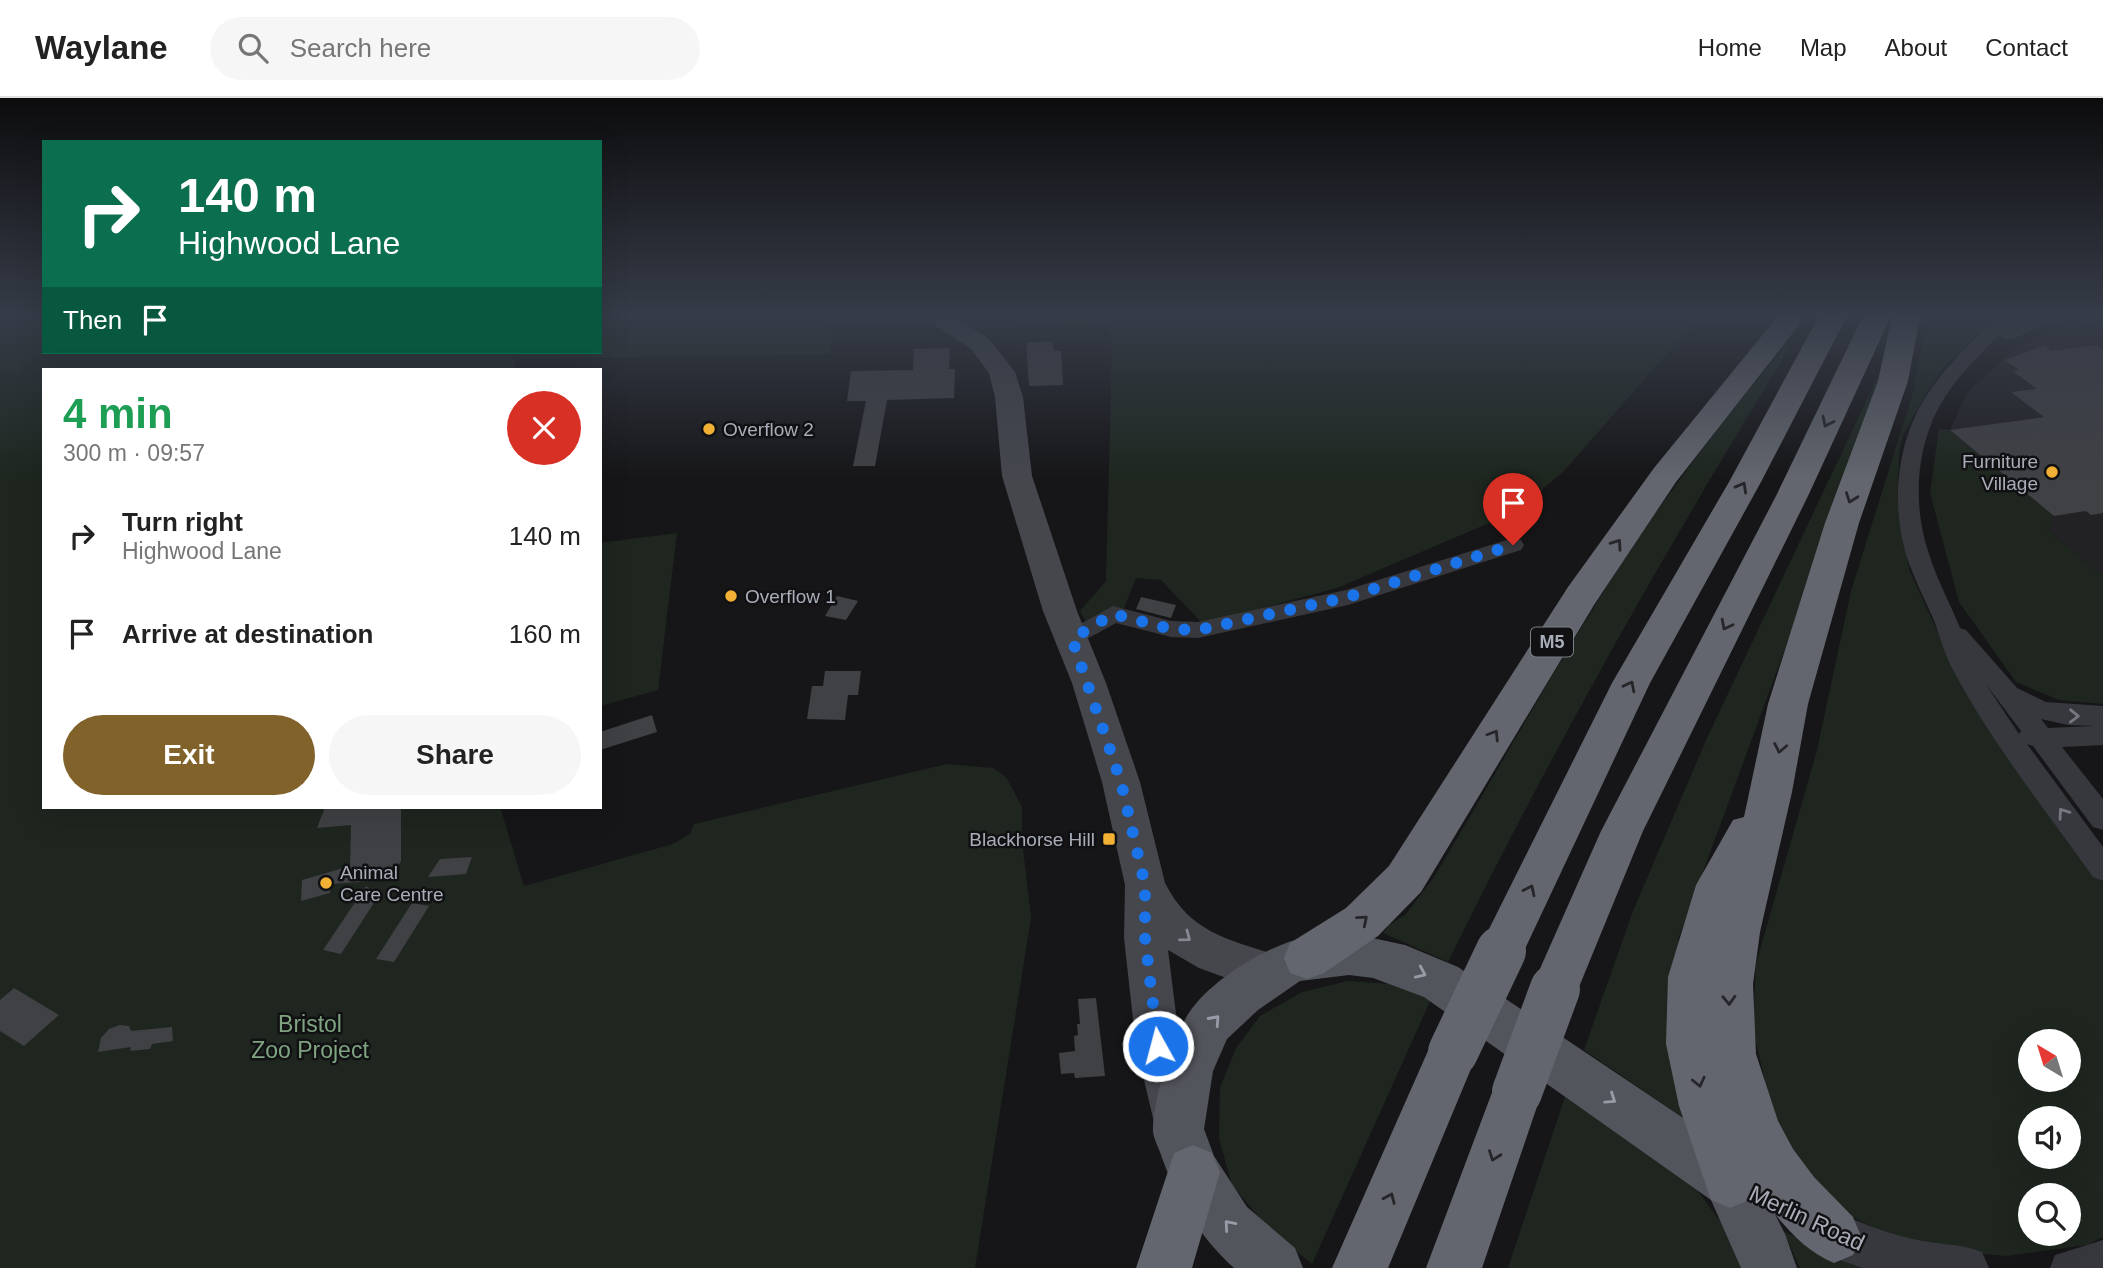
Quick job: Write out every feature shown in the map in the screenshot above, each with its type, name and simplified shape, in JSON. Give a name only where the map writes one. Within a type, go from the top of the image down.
[{"type":"highway","name":"M5","points":[[1290,966],[1362,922],[1405,879],[1581,596],[1665,475],[1748,371]]},
{"type":"highway","points":[[1361,1264],[1454,1052],[1631,683],[1745,482],[1804,371]]},
{"type":"highway","points":[[1454,1268],[1555,989],[1622,831],[1786,508],[1851,371]]},
{"type":"highway","points":[[1834,1236],[1774,1168],[1755,1131],[1731,1054],[1731,971],[1737,932],[1771,792],[1788,704],[1842,523],[1895,371]]},
{"type":"highway","points":[[1730,1181],[1705,1106],[1690,1044],[1692,978],[1718,885],[1771,792]]},
{"type":"highway","points":[[1164,1268],[1186,1151]]},
{"type":"main road","points":[[1001,371],[1009,397],[1017,476],[1121,782],[1145,885],[1145,938],[1158,1046],[1186,1151],[1228,1226],[1275,1268]]},
{"type":"main road","points":[[1145,885],[1165,920],[1204,950],[1236,964],[1290,966],[1349,954],[1374,957],[1405,966],[1441,982],[1730,1181],[1769,1263]]},
{"type":"main road","points":[[1186,1151],[1188,1070],[1210,1023],[1241,994],[1290,966]]},
{"type":"street","points":[[1953,371],[1926,412],[1911,454],[1906,489],[1915,545],[1962,662],[1996,716],[2103,869]]},
{"type":"street","points":[[1072,639],[1113,614],[1171,629],[1198,630],[1225,625],[1359,594],[1513,545]]},
{"type":"street","points":[[1948,625],[2003,688],[2103,819]]},
{"type":"street","points":[[2003,688],[2021,701],[2062,716],[2103,716]]},
{"type":"street","points":[[1996,716],[2020,732],[2042,738],[2094,736]]},
{"type":"street","points":[[2068,772],[2069,749],[2075,741],[2094,736]]},
{"type":"street","name":"Merlin Road","points":[[1730,1181],[1834,1236],[1921,1264],[1966,1268]]},
{"type":"street","points":[[2068,1268],[2103,1258]]},
{"type":"shaded area","points":[[1991,371],[2103,371],[2103,576],[2047,529],[2053,516],[1950,430],[1966,394]]},
{"type":"green space","name":"Bristol Zoo Project","points":[[0,371],[42,371],[42,809],[501,809],[524,886],[673,844],[690,834],[694,824],[947,764],[993,768],[1006,777],[1022,807],[1022,840],[1031,918],[975,1268],[0,1268]]},
{"type":"green space","points":[[1111,371],[1652,371],[1563,472],[1515,512],[1337,588],[1203,624],[1161,580],[1136,578],[1121,616],[1097,634],[1088,626],[1080,611],[1106,581]]},
{"type":"green space","points":[[1765,371],[1776,371],[1612,650],[1528,804],[1448,962],[1383,933],[1389,925],[1405,915],[1434,877],[1601,595],[1662,504]]},
{"type":"green space","points":[[1917,371],[1941,371],[1903,435],[1899,451],[1898,501],[1909,569],[1951,661],[2103,883],[2103,1237],[2081,1246],[2081,1183],[2018,1183],[2018,1246],[2080,1246],[2006,1256],[1943,1250],[1891,1236],[1844,1213],[1797,1164],[1770,1104],[1753,1029],[1756,964],[1817,750],[1851,591],[1912,396]]},
{"type":"green space","points":[[1877,378],[1875,397],[1838,505],[1679,937],[1674,974],[1700,1129],[1584,1050],[1633,911],[1707,738]]},
{"type":"green space","points":[[1939,429],[1950,430],[2054,516],[2047,529],[2103,576],[2103,704],[2059,700],[2016,682],[1959,602],[1930,493]]},
{"type":"green space","points":[[677,533],[658,690],[602,705],[602,543]]},
{"type":"green space","points":[[1348,981],[1391,984],[1432,997],[1312,1264],[1268,1228],[1232,1185],[1219,1139],[1220,1088],[1236,1048],[1260,1016],[1302,992]]},
{"type":"green space","points":[[1566,1094],[1689,1179],[1731,1236],[1747,1268],[1508,1268]]},
{"type":"green space","points":[[1783,1231],[1845,1259],[1875,1268],[1800,1268]]},
{"type":"building","points":[[851,371],[955,371],[954,398],[887,400],[875,466],[853,466],[866,401],[847,401]]},
{"type":"building","points":[[1028,371],[1062,371],[1063,385],[1029,386]]},
{"type":"building","name":"Furniture Village","points":[[2013,371],[2103,371],[2103,513],[2091,515],[2086,511],[2054,516],[1950,430],[2044,417],[2011,392],[2037,389]]},
{"type":"building","points":[[837,596],[858,601],[846,620],[825,616]]},
{"type":"building","points":[[1141,597],[1176,605],[1171,618],[1136,609]]},
{"type":"building","points":[[825,671],[861,671],[858,695],[848,695],[845,720],[807,719],[812,686],[823,686]]},
{"type":"building","points":[[652,715],[657,732],[602,749],[602,731]]},
{"type":"building","points":[[324,809],[401,809],[401,861],[389,880],[330,884],[330,893],[301,901],[302,880],[350,866],[351,825],[317,828]]},
{"type":"building","points":[[472,857],[466,874],[428,877],[440,859]]},
{"type":"building","points":[[366,886],[379,895],[341,954],[323,950]]},
{"type":"building","points":[[412,903],[429,906],[394,962],[376,959]]},
{"type":"building","points":[[14,988],[59,1015],[24,1046],[0,1031],[0,1000]]},
{"type":"building","points":[[1096,998],[1105,1076],[1075,1078],[1074,1073],[1061,1074],[1059,1053],[1075,1051],[1074,1036],[1078,1035],[1077,1024],[1080,1024],[1078,999]]},
{"type":"building","points":[[120,1025],[129,1026],[131,1031],[172,1027],[173,1041],[152,1044],[150,1049],[130,1051],[131,1047],[98,1052],[101,1038],[109,1029]]},
{"type":"place","name":"Overflow 2","points":[[709,429]]},
{"type":"place","name":"Furniture Village","points":[[2052,472]]},
{"type":"place","name":"Overflow 1","points":[[731,596]]},
{"type":"place","name":"Blackhorse Hill","points":[[1109,839]]},
{"type":"place","name":"Animal Care Centre","points":[[326,883]]},
{"type":"route","points":[[1158,1046],[1145,938],[1145,885],[1121,782],[1072,639],[1113,614],[1185,631],[1225,625],[1348,597],[1513,545]]}]
